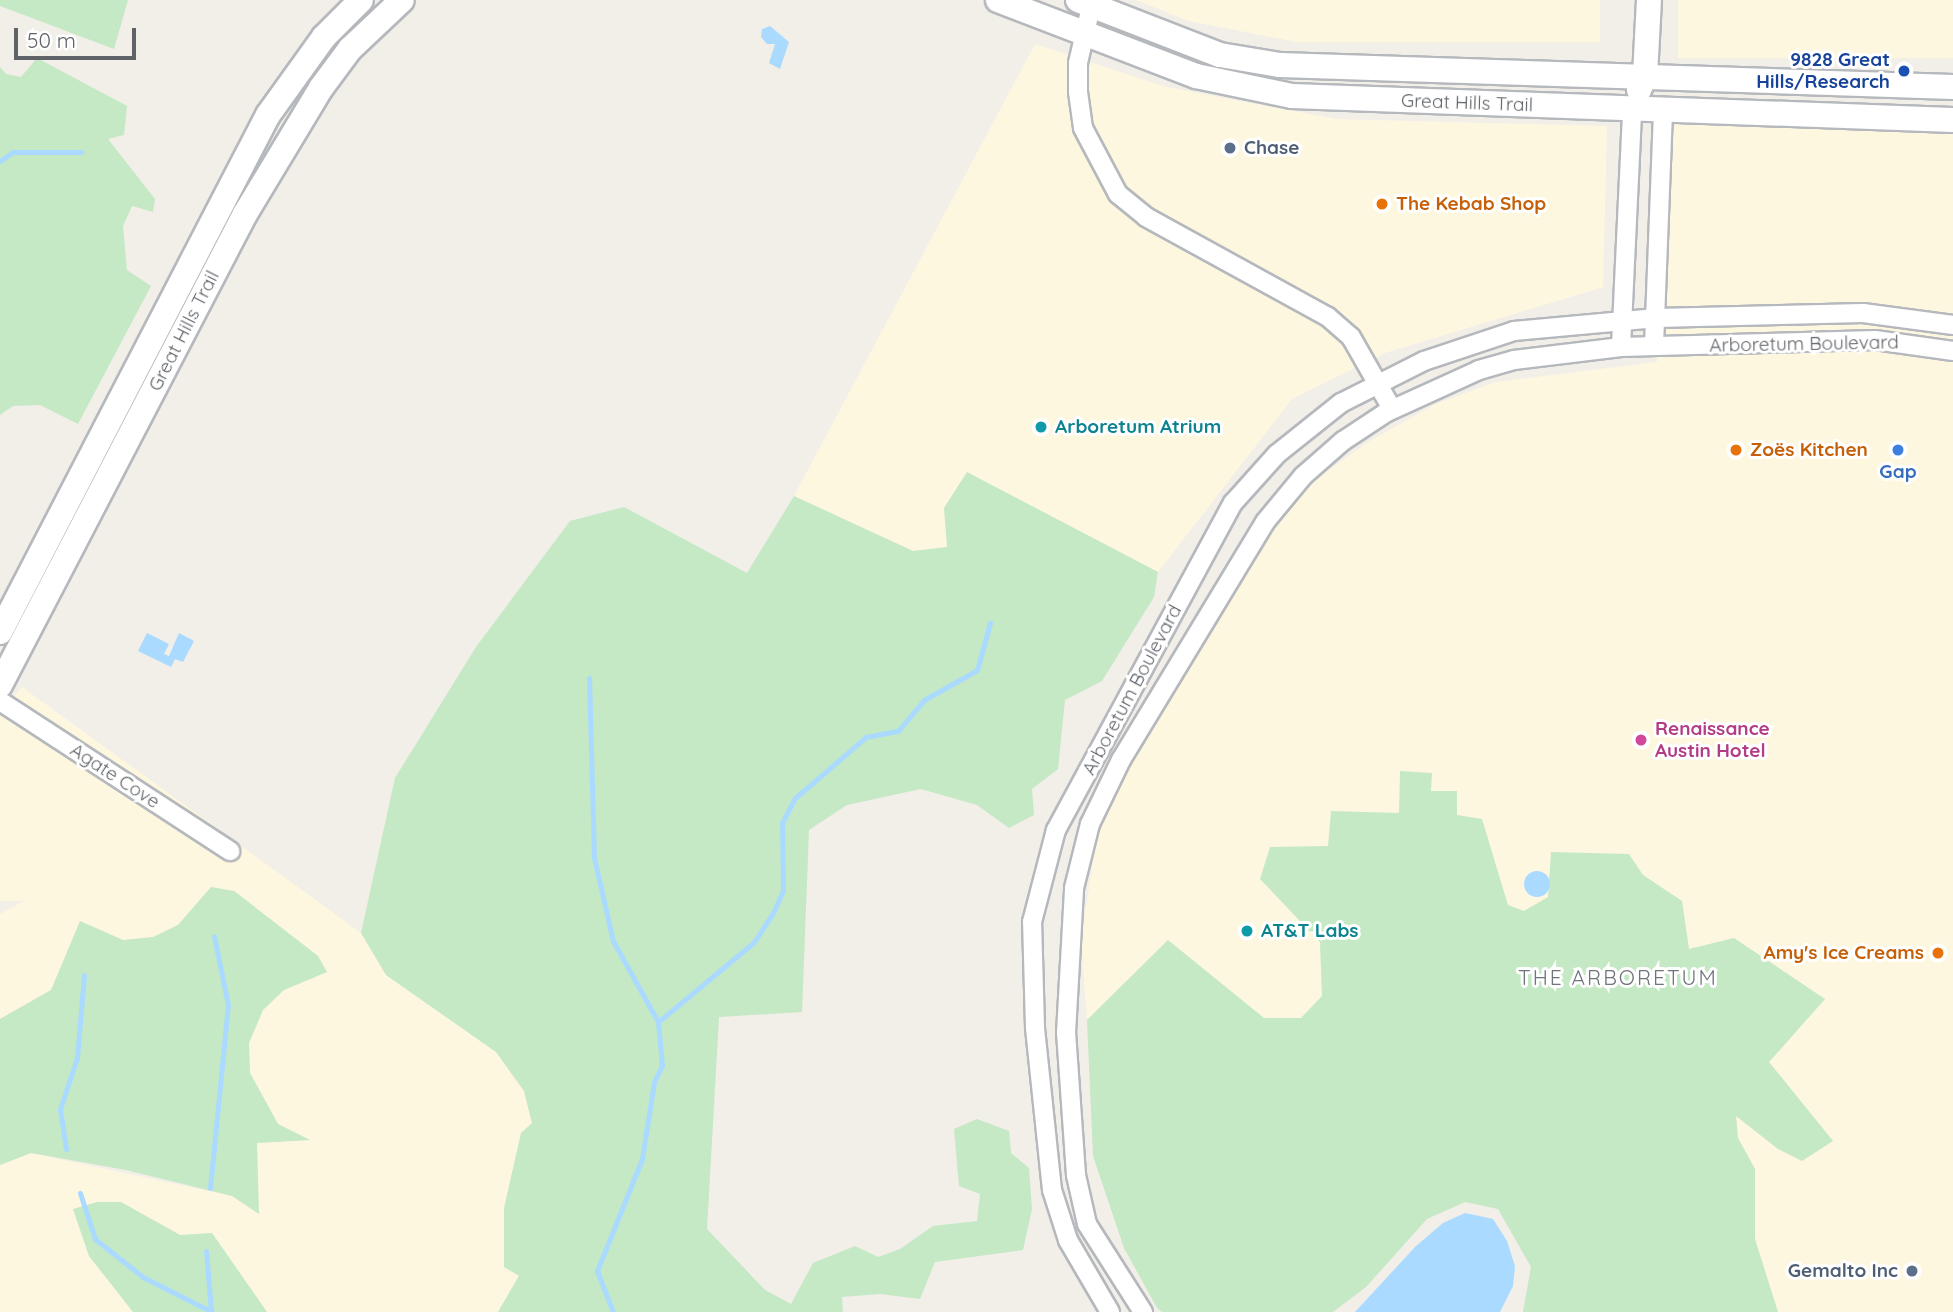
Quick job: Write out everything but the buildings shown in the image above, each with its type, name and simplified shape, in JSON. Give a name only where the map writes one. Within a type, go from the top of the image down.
[{"type":"street","name":"Great Hills Trail","points":[[0,632],[268,115],[324,37],[361,0]]},
{"type":"street","name":"Great Hills Trail","points":[[0,685],[244,214],[328,78],[350,48],[402,0]]},
{"type":"street","name":"Great Hills Trail","points":[[998,0],[1196,76],[1282,94],[1632,110],[1953,120]]},
{"type":"street","points":[[1621,347],[1632,110],[1645,76],[1649,0]]},
{"type":"street","name":"Great Hills Trail","points":[[1085,4],[1220,55],[1280,65],[1953,87]]},
{"type":"street","points":[[1085,4],[1086,32],[1078,63],[1083,128],[1118,194],[1146,217],[1328,317],[1351,337],[1392,409]]},
{"type":"street","points":[[1645,76],[1663,111],[1654,346]]},
{"type":"street","name":"Arboretum Boulevard","points":[[1110,1312],[1068,1240],[1051,1177],[1035,1027],[1032,922],[1056,830],[1233,503],[1308,427],[1379,382],[1462,346],[1514,331],[1656,318],[1863,313],[1953,324]]},
{"type":"street","name":"Arboretum Boulevard","points":[[1143,1312],[1087,1224],[1075,1163],[1066,970],[1074,888],[1090,824],[1121,760],[1265,522],[1303,476],[1343,441],[1392,409],[1502,363],[1542,354],[1621,347],[1875,340],[1953,351]]},
{"type":"street","name":"Agate Cove","points":[[0,701],[230,851]]},
{"type":"shaded area","points":[[1136,0],[1600,0],[1600,42],[1297,42],[1189,21]]},
{"type":"shaded area","points":[[1678,0],[1953,0],[1953,58],[1678,58]]},
{"type":"shaded area","points":[[1035,44],[1166,87],[1336,119],[1607,126],[1603,287],[1385,353],[1292,399],[1158,572],[967,473],[944,508],[948,547],[913,551],[794,496]]},
{"type":"shaded area","points":[[1677,121],[1953,132],[1953,1312],[1778,1312],[1755,1239],[1755,1169],[1738,1138],[1736,1115],[1778,1149],[1833,1141],[1769,1062],[1825,999],[1689,949],[1682,901],[1643,875],[1628,854],[1524,911],[1508,905],[1496,870],[1399,813],[1260,879],[1320,942],[1322,996],[1301,1018],[1264,1018],[1168,940],[1087,1020],[1081,940],[1098,829],[1139,740],[1214,630],[1261,541],[1314,481],[1368,442],[1436,404],[1495,382],[1657,362],[1664,150]]},
{"type":"shaded area","points":[[22,687],[361,933],[386,975],[496,1052],[524,1091],[532,1123],[519,1275],[498,1312],[267,1312],[212,1233],[180,1235],[121,1202],[97,1202],[73,1210],[89,1256],[133,1312],[0,1312],[0,1165],[31,1153],[232,1196],[258,1213],[257,1143],[308,1140],[278,1124],[250,1072],[249,1043],[263,1010],[284,990],[326,972],[318,956],[235,891],[211,887],[178,925],[153,938],[123,940],[80,922],[51,990],[0,1019],[0,914],[24,901],[0,901],[0,713]]},
{"type":"green space","points":[[0,0],[128,0],[114,49],[0,6]]},
{"type":"green space","points":[[37,58],[127,106],[124,135],[108,139],[155,199],[153,212],[132,206],[123,226],[127,270],[151,286],[78,424],[40,405],[13,406],[0,415],[0,67],[6,74],[21,77]]},
{"type":"green space","points":[[967,472],[1158,572],[1154,597],[1102,681],[1065,700],[1058,769],[1032,789],[1034,815],[1009,828],[977,805],[921,789],[847,805],[809,830],[802,1012],[719,1017],[707,1229],[765,1290],[791,1304],[813,1263],[855,1246],[878,1257],[900,1249],[933,1226],[977,1221],[980,1194],[959,1186],[954,1129],[977,1119],[1009,1131],[1011,1153],[1029,1168],[1032,1209],[1023,1250],[935,1262],[920,1299],[880,1294],[842,1297],[843,1312],[498,1312],[519,1276],[504,1267],[504,1208],[521,1133],[532,1123],[524,1091],[496,1052],[386,975],[361,933],[395,778],[476,647],[570,521],[624,507],[747,573],[794,496],[913,551],[947,547],[944,508]]},
{"type":"green space","points":[[1400,771],[1432,773],[1431,791],[1457,791],[1457,815],[1482,819],[1508,905],[1524,911],[1548,897],[1551,852],[1629,854],[1643,875],[1682,901],[1689,949],[1734,938],[1825,999],[1769,1062],[1833,1141],[1802,1161],[1778,1149],[1736,1116],[1738,1138],[1755,1169],[1755,1239],[1778,1312],[1523,1312],[1531,1267],[1498,1209],[1465,1202],[1427,1219],[1366,1287],[1333,1312],[1162,1312],[1157,1308],[1124,1248],[1093,1156],[1087,1020],[1168,940],[1264,1018],[1301,1018],[1322,996],[1320,942],[1260,879],[1270,847],[1328,846],[1331,811],[1399,813]]},
{"type":"green space","points":[[211,887],[234,891],[318,956],[327,972],[284,990],[263,1010],[249,1043],[250,1073],[278,1124],[310,1140],[257,1143],[259,1214],[232,1196],[126,1170],[31,1153],[0,1165],[0,1019],[51,990],[80,921],[123,940],[153,937],[178,925]]},
{"type":"green space","points":[[97,1202],[121,1202],[180,1235],[212,1233],[267,1312],[133,1312],[89,1256],[73,1209]]},
{"type":"water","points":[[770,26],[789,42],[780,69],[769,63],[775,44],[767,44],[761,37],[762,29]]},
{"type":"water","points":[[147,633],[169,644],[164,654],[169,656],[179,633],[194,641],[183,662],[175,659],[171,667],[138,651]]},
{"type":"water","points":[[1537,871],[1546,875],[1550,884],[1546,893],[1537,897],[1528,893],[1524,884],[1528,875]]},
{"type":"water","points":[[1465,1213],[1493,1219],[1507,1241],[1515,1266],[1513,1286],[1500,1312],[1355,1312],[1416,1246],[1443,1223]]},
{"type":"waterway","points":[[0,161],[13,152],[81,152]]},
{"type":"waterway","points":[[658,1022],[754,942],[773,913],[783,891],[782,823],[795,798],[866,737],[898,731],[924,700],[977,670],[990,623]]},
{"type":"waterway","points":[[589,678],[594,858],[613,941],[658,1022],[662,1065],[654,1082],[642,1159],[597,1271],[613,1312]]},
{"type":"waterway","points":[[210,1188],[228,1005],[214,936]]},
{"type":"waterway","points":[[66,1149],[60,1109],[77,1058],[84,975]]},
{"type":"waterway","points":[[80,1193],[95,1239],[143,1277],[212,1312]]},
{"type":"waterway","points":[[206,1251],[211,1310]]},
{"type":"place","name":"9828 Great Hills/Research","points":[[1904,71]]},
{"type":"place","name":"Chase","points":[[1230,148]]},
{"type":"place","name":"The Kebab Shop","points":[[1382,204]]},
{"type":"place","name":"Arboretum Atrium","points":[[1041,427]]},
{"type":"place","name":"Zoës Kitchen","points":[[1736,450]]},
{"type":"place","name":"Gap","points":[[1898,450]]},
{"type":"place","name":"Renaissance Austin Hotel","points":[[1641,740]]},
{"type":"place","name":"AT&T Labs","points":[[1247,931]]},
{"type":"place","name":"Amy's Ice Creams","points":[[1938,953]]},
{"type":"place","name":"Gemalto Inc","points":[[1912,1271]]},
{"type":"district","name":"THE ARBORETUM","points":[[1618,977]]}]
